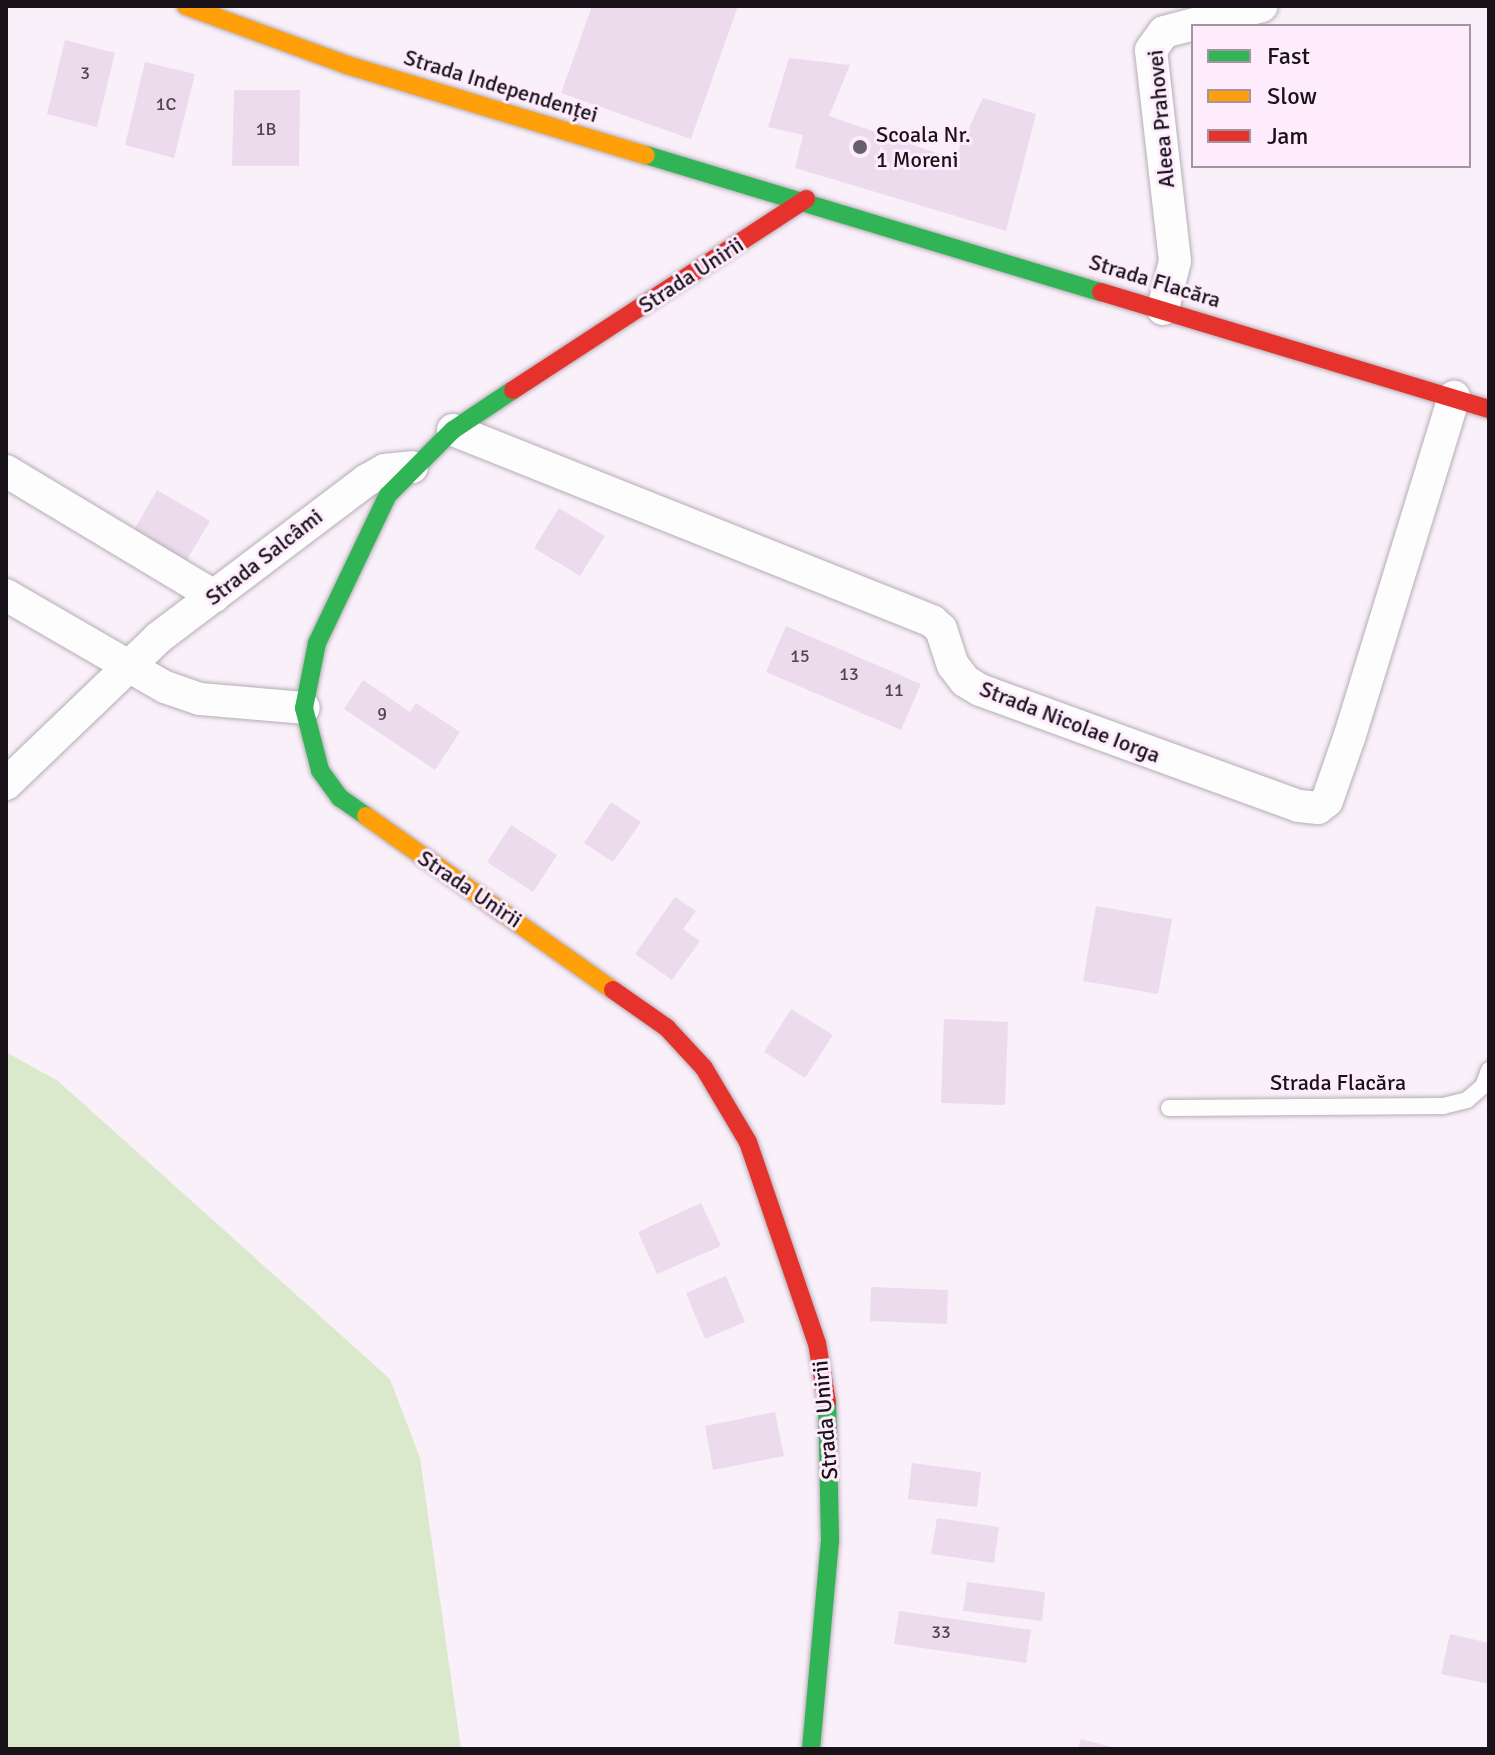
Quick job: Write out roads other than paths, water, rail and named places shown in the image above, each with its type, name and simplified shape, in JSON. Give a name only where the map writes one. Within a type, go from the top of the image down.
[{"type":"street","name":"Strada Independenței","points":[[186,6],[347,65],[806,199]]},
{"type":"street","name":"Aleea Prahovei","points":[[1194,24],[1262,6]]},
{"type":"street","name":"Aleea Prahovei","points":[[1163,309],[1175,261],[1151,50],[1164,32],[1191,25]]},
{"type":"street","name":"Strada Flacăra","points":[[806,199],[1489,409]]},
{"type":"street","name":"Strada Unirii","points":[[806,199],[453,430],[412,467],[388,495],[317,643],[304,708],[320,770],[340,798],[667,1028],[704,1068],[748,1142],[817,1343],[827,1400],[830,1540],[811,1749]]},
{"type":"street","name":"Strada Nicolae Iorga","points":[[453,430],[932,621],[941,629],[953,665],[965,681],[980,690],[1299,806],[1318,808],[1327,801],[1350,735],[1454,397]]},
{"type":"street","name":"Strada Salcâmi","points":[[6,784],[127,668],[214,596],[367,480],[385,470],[412,467]]},
{"type":"street","points":[[6,471],[214,596]]},
{"type":"street","points":[[6,595],[127,668],[200,699],[304,708]]},
{"type":"lane","name":"Strada Flacăra","points":[[1169,1108],[1443,1106],[1467,1100],[1483,1086],[1489,1070]]},
{"type":"place","name":"Scoala Nr. 1 Moreni","points":[[860,147]]}]
